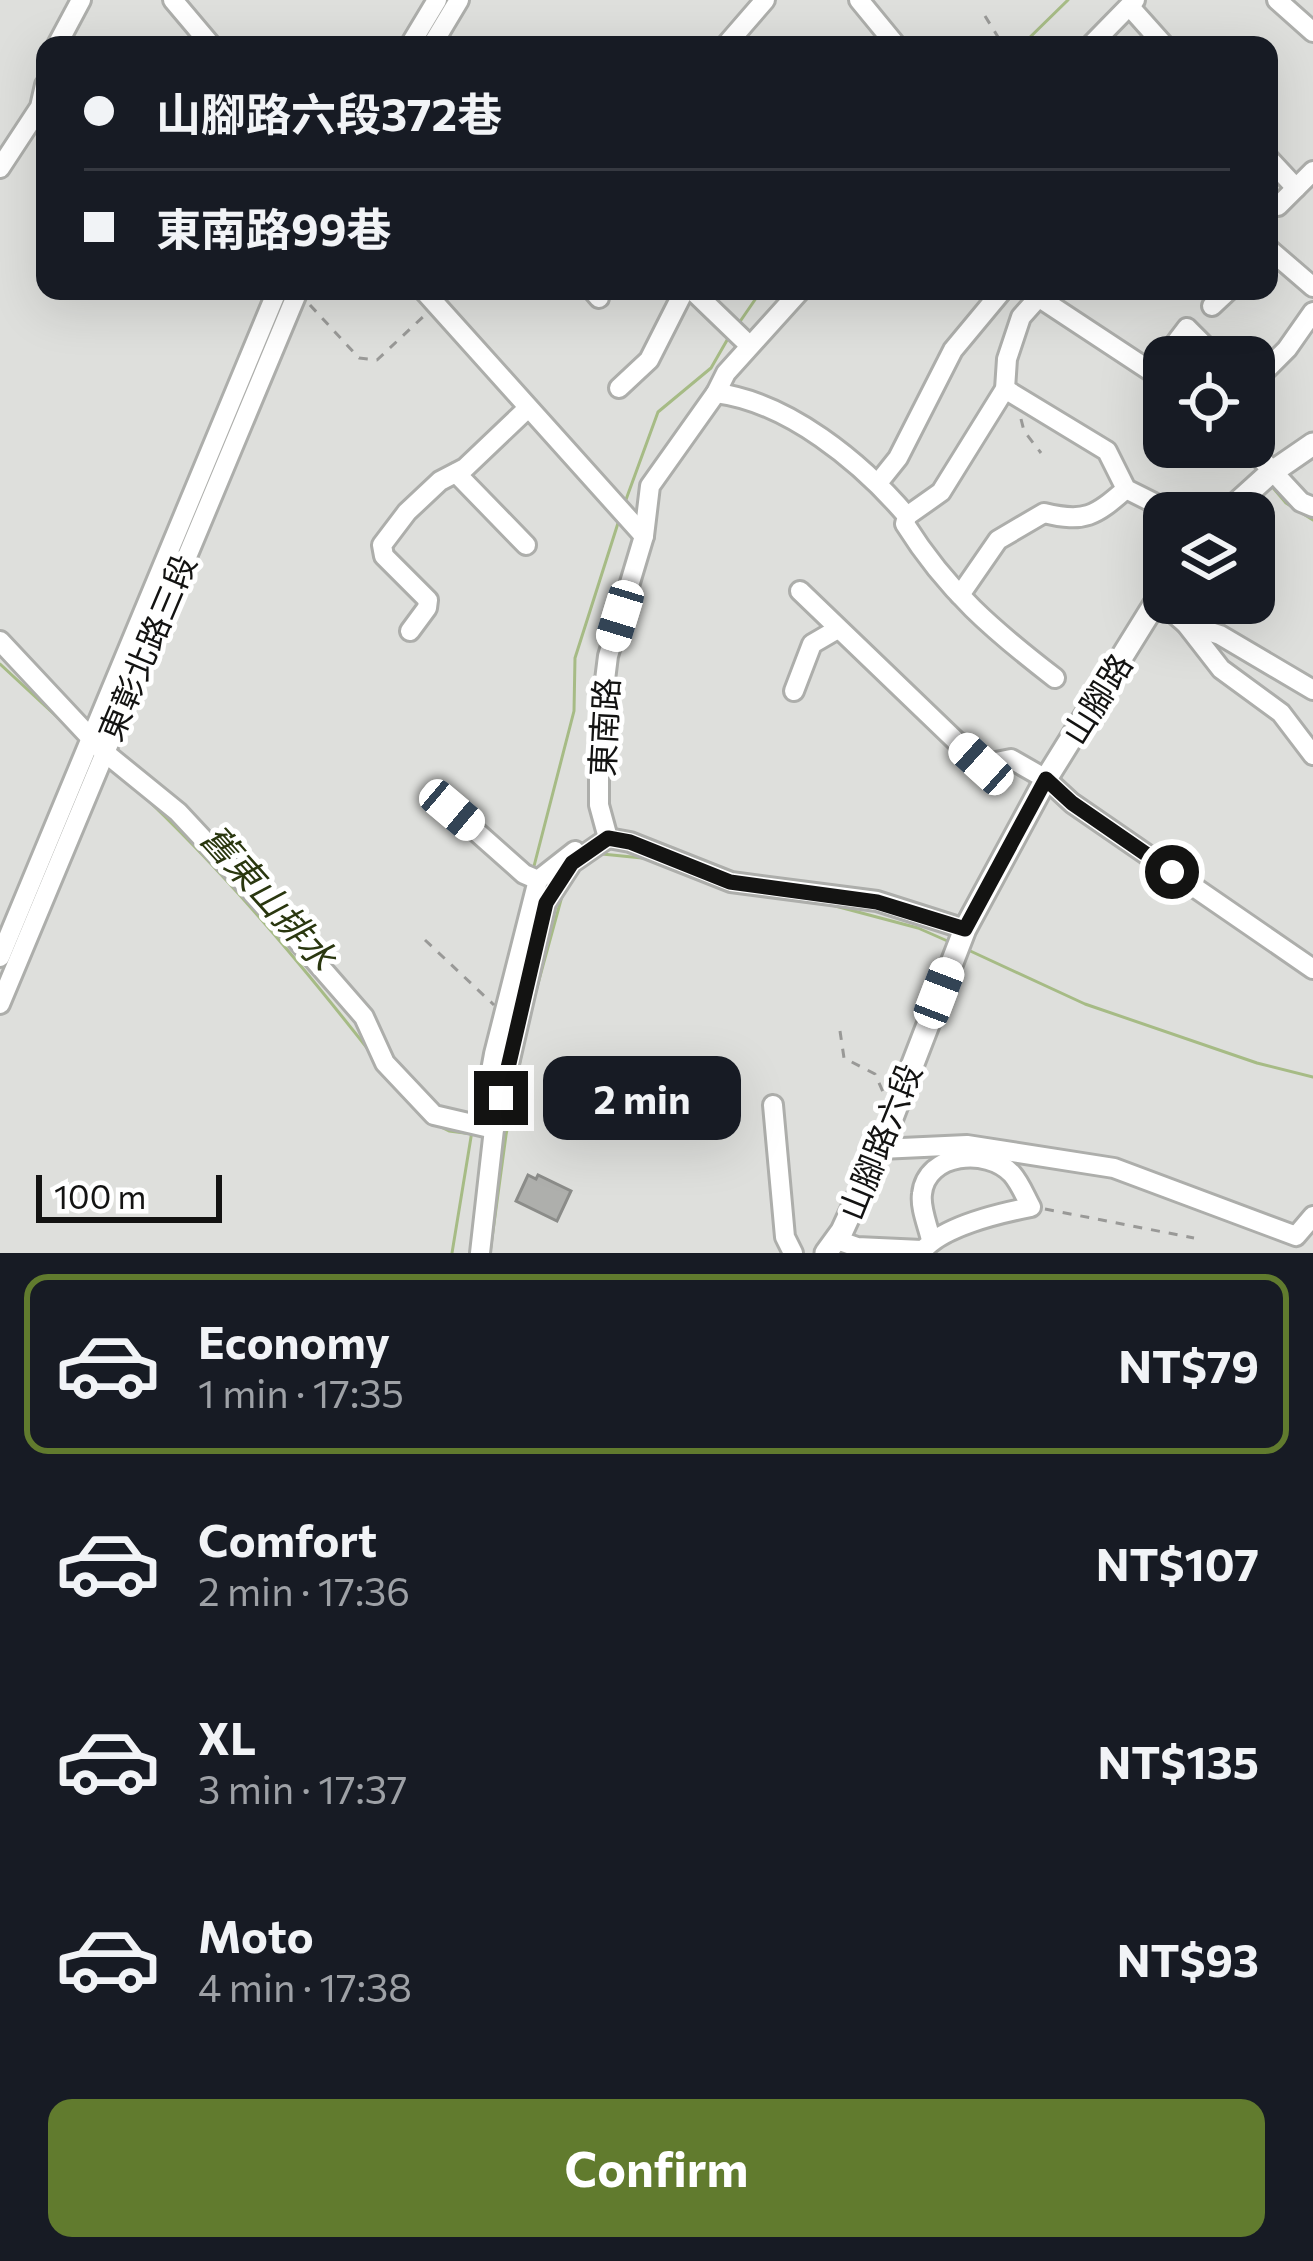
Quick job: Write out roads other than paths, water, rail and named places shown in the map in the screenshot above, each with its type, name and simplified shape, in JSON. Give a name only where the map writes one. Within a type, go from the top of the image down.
[{"type":"main road","points":[[1249,492],[1313,444]]},
{"type":"main road","name":"山腳路","points":[[952,959],[1046,779],[1143,622]]},
{"type":"main road","name":"山腳路六段","points":[[832,1247],[880,1149],[952,959]]},
{"type":"street","points":[[62,36],[81,0]]},
{"type":"street","points":[[173,0],[203,36]]},
{"type":"street","points":[[415,36],[437,0]]},
{"type":"street","points":[[437,36],[459,0]]},
{"type":"street","points":[[733,36],[765,0]]},
{"type":"street","points":[[859,0],[889,36]]},
{"type":"street","points":[[1277,0],[1313,32]]},
{"type":"street","points":[[1100,36],[1132,4],[1157,36]]},
{"type":"street","points":[[0,168],[36,113]]},
{"type":"street","points":[[1278,169],[1296,188]]},
{"type":"street","points":[[1278,206],[1313,171]]},
{"type":"street","points":[[1278,258],[1313,287]]},
{"type":"street","name":"東彰北路三段","points":[[0,1004],[96,744],[273,300]]},
{"type":"street","name":"東彰北路三段","points":[[0,957],[294,300]]},
{"type":"street","points":[[432,300],[644,536]]},
{"type":"street","points":[[619,388],[649,360],[683,300]]},
{"type":"street","points":[[698,300],[749,345]]},
{"type":"street","name":"東南路","points":[[608,838],[599,805],[599,728],[608,656],[644,536],[650,486],[726,373],[792,300]]},
{"type":"street","points":[[878,483],[898,458],[953,350],[995,300]]},
{"type":"street","points":[[1040,300],[1021,317],[1007,359],[1005,389],[941,492],[907,517],[905,524],[925,556],[988,627],[1055,678]]},
{"type":"street","points":[[1043,300],[1143,357]]},
{"type":"street","points":[[1212,306],[1218,300]]},
{"type":"street","points":[[1275,361],[1313,312]]},
{"type":"street","points":[[1005,389],[1107,451],[1126,489],[1143,498]]},
{"type":"street","points":[[716,393],[750,397],[799,426],[878,483],[907,517]]},
{"type":"street","points":[[410,631],[428,600],[384,556],[382,544],[440,481],[456,473],[529,408]]},
{"type":"street","points":[[1261,468],[1266,477],[1313,507]]},
{"type":"street","points":[[456,473],[526,545]]},
{"type":"street","points":[[960,595],[998,540],[1044,513],[1071,520],[1099,513],[1126,489]]},
{"type":"street","points":[[800,591],[981,764],[1011,759],[1046,779],[1072,803],[1313,969]]},
{"type":"street","points":[[1186,624],[1220,635],[1313,690]]},
{"type":"street","points":[[1186,624],[1221,669],[1282,713],[1313,755]]},
{"type":"street","points":[[794,691],[812,644],[836,630]]},
{"type":"street","points":[[0,641],[96,744],[178,812],[290,932],[364,1017],[385,1063],[434,1115],[494,1129]]},
{"type":"street","points":[[452,810],[524,874],[538,880]]},
{"type":"street","points":[[480,1253],[494,1129],[546,903],[572,863],[608,838]]},
{"type":"street","points":[[501,1098],[490,1076],[538,880],[562,858],[608,838],[630,842],[730,882],[877,902],[964,932]]},
{"type":"street","points":[[773,1105],[784,1238],[793,1253]]},
{"type":"street","points":[[880,1149],[967,1145],[1114,1168],[1296,1236],[1313,1216]]},
{"type":"street","points":[[832,1247],[925,1248],[998,1214],[1031,1207],[1009,1170],[972,1156],[935,1165],[927,1174],[921,1197],[925,1248]]},
{"type":"waterway","points":[[1031,36],[1068,0]]},
{"type":"waterway","name":"舊東山排水","points":[[21,152],[33,135]]},
{"type":"waterway","points":[[739,323],[755,300]]},
{"type":"waterway","points":[[1040,310],[1143,377]]},
{"type":"waterway","points":[[624,505],[658,412],[711,368],[730,335]]},
{"type":"waterway","points":[[1269,483],[1286,503],[1313,520]]},
{"type":"waterway","points":[[533,870],[574,711],[575,658],[619,520]]},
{"type":"waterway","name":"舊東山排水","points":[[0,664],[69,728]]},
{"type":"waterway","name":"舊東山排水","points":[[134,787],[258,915],[371,1053]]},
{"type":"waterway","points":[[602,854],[652,859]]},
{"type":"waterway","points":[[531,1009],[562,896]]},
{"type":"waterway","points":[[824,903],[918,928],[952,943]]},
{"type":"waterway","points":[[474,1115],[513,943]]},
{"type":"waterway","points":[[966,949],[1085,1004],[1257,1063],[1313,1077]]},
{"type":"waterway","name":"舊東山排水","points":[[490,1253],[527,1024]]},
{"type":"waterway","name":"舊東山排水","points":[[406,1098],[424,1118]]},
{"type":"waterway","name":"舊東山排水","points":[[437,1125],[480,1135]]},
{"type":"waterway","points":[[452,1253],[472,1131]]}]
